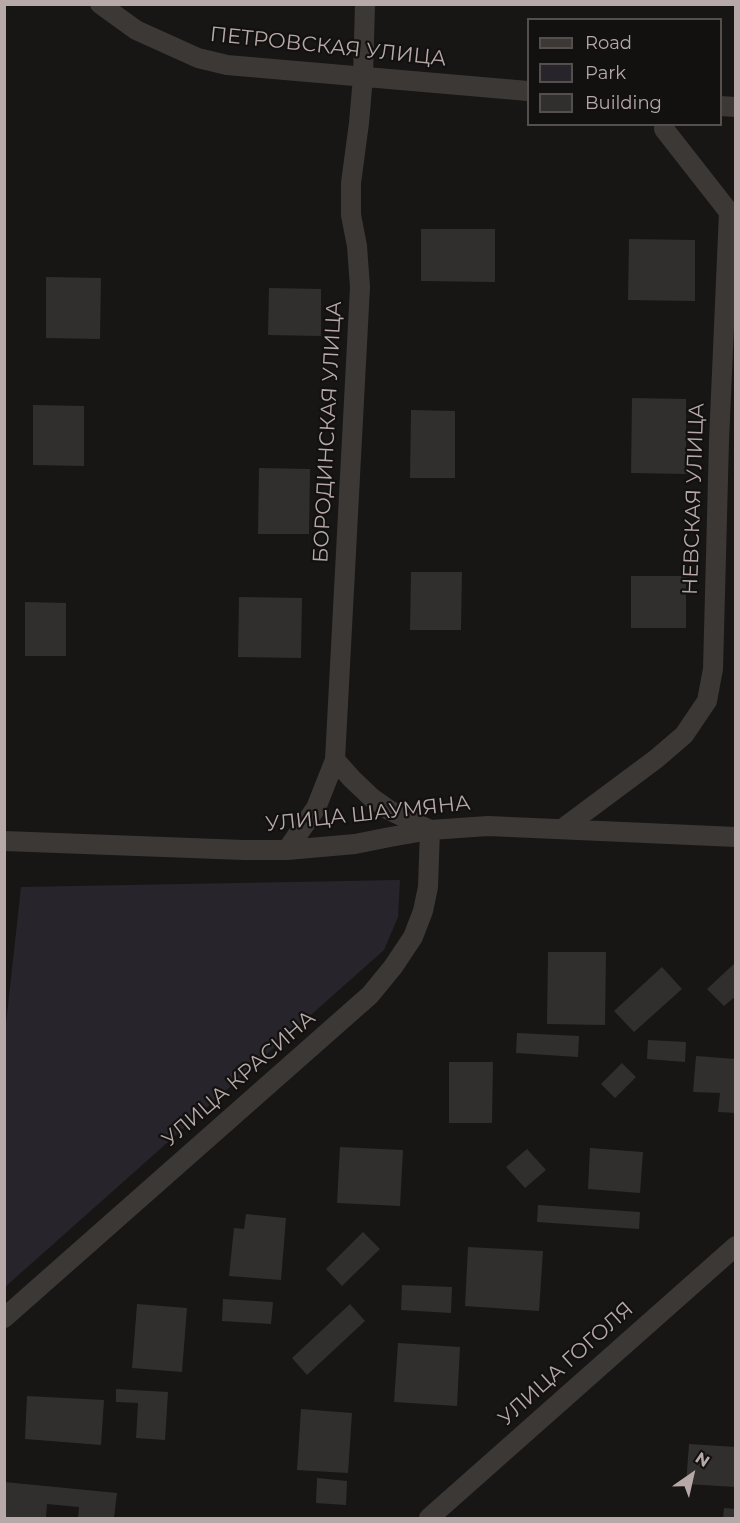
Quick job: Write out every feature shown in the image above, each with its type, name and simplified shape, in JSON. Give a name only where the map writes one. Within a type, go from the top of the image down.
[{"type":"street","name":"ПЕТРОВСКАЯ УЛИЦА","points":[[100,4],[136,30],[198,58],[227,65],[527,91]]},
{"type":"street","name":"БОРОДИНСКАЯ УЛИЦА","points":[[286,850],[316,808],[335,760],[360,286],[357,246],[351,214],[351,183],[363,77],[365,4]]},
{"type":"street","name":"НЕВСКАЯ УЛИЦА","points":[[562,829],[656,759],[684,735],[707,701],[713,669],[719,441],[729,212],[664,129],[664,126]]},
{"type":"street","points":[[335,760],[372,798],[389,810],[430,831]]},
{"type":"street","name":"УЛИЦА ШАУМЯНА","points":[[4,841],[286,850],[355,844],[430,831],[488,826],[735,837]]},
{"type":"street","name":"УЛИЦА КРАСИНА","points":[[4,1318],[370,995],[408,944],[423,911],[428,887],[430,831]]},
{"type":"street","name":"УЛИЦА ГОГОЛЯ","points":[[429,1518],[735,1246]]},
{"type":"green space","points":[[400,880],[398,917],[384,950],[5,1287],[4,1042],[21,887]]},
{"type":"building","points":[[421,229],[495,229],[495,282],[421,281]]},
{"type":"building","points":[[629,239],[695,240],[695,301],[628,300]]},
{"type":"building","points":[[46,277],[101,278],[100,339],[46,338]]},
{"type":"building","points":[[269,288],[321,289],[321,336],[268,335]]},
{"type":"building","points":[[632,398],[686,399],[686,474],[631,473]]},
{"type":"building","points":[[33,405],[84,406],[84,466],[33,465]]},
{"type":"building","points":[[411,410],[455,411],[455,478],[410,478]]},
{"type":"building","points":[[259,468],[310,469],[309,534],[258,534]]},
{"type":"building","points":[[411,572],[462,572],[461,630],[410,630]]},
{"type":"building","points":[[631,576],[686,576],[686,628],[631,628]]},
{"type":"building","points":[[239,597],[302,598],[301,658],[238,657]]},
{"type":"building","points":[[25,602],[66,603],[66,656],[25,656]]},
{"type":"building","points":[[548,952],[606,952],[605,1025],[547,1024]]},
{"type":"building","points":[[736,962],[736,996],[724,1006],[707,989]]},
{"type":"building","points":[[662,967],[682,989],[634,1032],[614,1011]]},
{"type":"building","points":[[517,1033],[579,1036],[578,1057],[516,1053]]},
{"type":"building","points":[[648,1040],[686,1042],[685,1062],[647,1059]]},
{"type":"building","points":[[696,1056],[736,1059],[736,1113],[718,1112],[720,1093],[693,1092]]},
{"type":"building","points":[[449,1062],[493,1062],[492,1123],[449,1123]]},
{"type":"building","points":[[622,1063],[636,1077],[615,1098],[601,1084]]},
{"type":"building","points":[[340,1147],[403,1150],[400,1206],[337,1203]]},
{"type":"building","points":[[590,1148],[643,1152],[640,1193],[588,1189]]},
{"type":"building","points":[[527,1149],[546,1170],[525,1188],[506,1167]]},
{"type":"building","points":[[538,1205],[640,1212],[639,1229],[537,1222]]},
{"type":"building","points":[[246,1214],[286,1218],[281,1280],[229,1276],[234,1228],[244,1229]]},
{"type":"building","points":[[363,1232],[380,1249],[342,1286],[326,1269]]},
{"type":"building","points":[[468,1247],[543,1251],[539,1311],[465,1306]]},
{"type":"building","points":[[402,1285],[452,1287],[451,1313],[401,1310]]},
{"type":"building","points":[[223,1299],[273,1302],[271,1324],[222,1321]]},
{"type":"building","points":[[137,1304],[187,1308],[182,1372],[132,1368]]},
{"type":"building","points":[[350,1304],[365,1321],[307,1375],[292,1358]]},
{"type":"building","points":[[398,1343],[460,1347],[457,1406],[394,1402]]},
{"type":"building","points":[[116,1389],[168,1392],[165,1440],[136,1438],[138,1403],[116,1402]]},
{"type":"building","points":[[27,1396],[104,1400],[101,1445],[25,1439]]},
{"type":"building","points":[[301,1409],[352,1413],[348,1473],[297,1470]]},
{"type":"building","points":[[689,1444],[736,1447],[736,1487],[686,1484]]},
{"type":"building","points":[[317,1478],[347,1481],[346,1505],[316,1503]]},
{"type":"building","points":[[4,1482],[117,1493],[114,1518],[78,1517],[79,1507],[47,1504],[46,1518],[4,1518]]},
{"type":"building","points":[[724,1508],[736,1509],[736,1518],[723,1518]]}]
